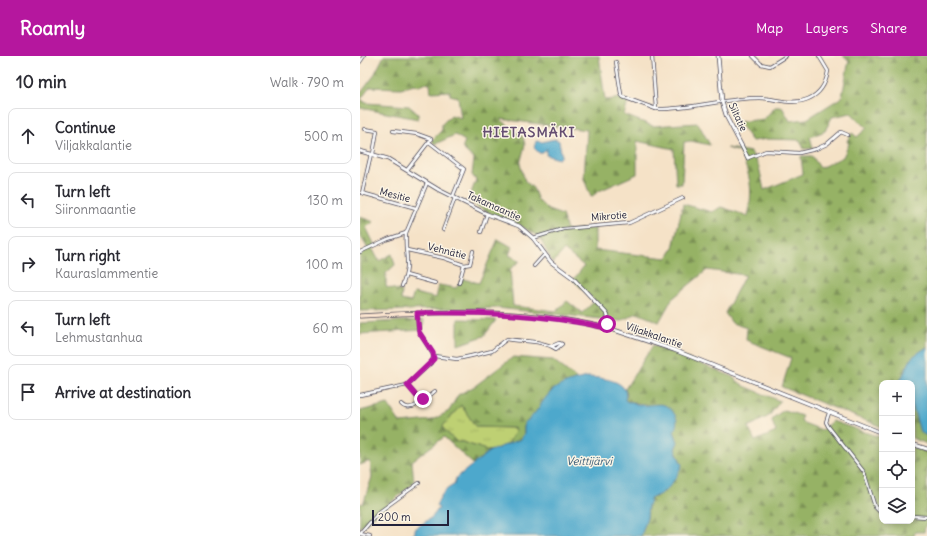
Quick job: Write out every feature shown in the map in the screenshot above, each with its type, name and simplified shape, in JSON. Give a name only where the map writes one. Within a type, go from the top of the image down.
[{"type":"main road","name":"Viljakkalantie","points":[[360,316],[417,313],[519,314],[564,320],[614,330]]},
{"type":"street","points":[[360,62],[364,56]]},
{"type":"street","points":[[652,56],[656,108]]},
{"type":"street","name":"Siltatie","points":[[718,56],[722,102],[732,127],[748,158]]},
{"type":"street","points":[[753,56],[762,64],[770,66],[786,56]]},
{"type":"street","points":[[616,62],[622,97],[656,108],[678,109],[760,98],[785,102],[807,100],[824,86],[828,71],[819,56]]},
{"type":"street","points":[[365,129],[377,131],[372,154]]},
{"type":"street","points":[[393,131],[417,134],[430,141],[464,169],[442,230]]},
{"type":"street","points":[[748,158],[766,151],[804,152],[823,147],[841,132],[848,135]]},
{"type":"street","points":[[408,170],[430,141]]},
{"type":"street","name":"Takamaantie","points":[[360,152],[388,159],[454,197],[487,214],[513,222],[525,230],[533,238],[544,254],[573,278],[606,313],[608,316],[606,328]]},
{"type":"street","name":"Mesitie","points":[[372,154],[362,193],[416,208]]},
{"type":"street","points":[[402,286],[406,275],[408,262],[406,233],[427,182]]},
{"type":"street","name":"Mikrotie","points":[[533,238],[563,229],[628,223],[683,198]]},
{"type":"street","points":[[481,232],[487,214]]},
{"type":"street","points":[[360,252],[388,239],[406,233]]},
{"type":"street","name":"Vehnätie","points":[[407,250],[444,258],[464,265],[470,264],[473,250]]},
{"type":"street","points":[[534,266],[544,254]]},
{"type":"street","points":[[459,283],[464,265]]},
{"type":"street","points":[[406,275],[435,283]]},
{"type":"street","points":[[417,313],[419,332],[434,356]]},
{"type":"street","name":"Viljakkalantie","points":[[614,330],[681,353],[879,432]]},
{"type":"street","points":[[434,356],[457,359],[492,352],[507,339],[552,346]]},
{"type":"street","points":[[360,395],[407,385],[431,363],[434,356]]},
{"type":"street","points":[[407,385],[419,399]]},
{"type":"street","points":[[419,399],[428,397],[435,391]]},
{"type":"street","points":[[401,404],[406,407],[410,407],[418,404],[419,399]]},
{"type":"street","points":[[829,413],[826,422],[828,426],[864,472],[875,507],[879,511]]},
{"type":"street","points":[[915,445],[927,448]]},
{"type":"street","points":[[370,536],[360,534],[379,512],[419,483]]},
{"type":"street","points":[[915,516],[927,517]]},
{"type":"green space","points":[[384,56],[599,56],[605,100],[622,98],[628,102],[624,115],[653,126],[698,123],[710,145],[691,141],[684,142],[682,184],[676,184],[674,149],[637,141],[637,174],[599,191],[591,197],[584,179],[587,130],[500,119],[523,137],[525,145],[520,164],[525,181],[533,188],[538,200],[548,210],[562,215],[567,230],[595,228],[595,250],[667,258],[673,248],[683,204],[712,212],[721,207],[748,216],[751,190],[747,169],[740,152],[727,148],[751,152],[759,167],[764,190],[803,174],[801,156],[812,156],[820,168],[843,157],[849,144],[847,141],[852,133],[857,137],[867,128],[851,113],[832,117],[825,131],[810,137],[813,148],[804,149],[800,140],[768,139],[752,141],[738,122],[764,119],[775,107],[782,107],[790,121],[807,119],[842,97],[849,60],[843,56],[927,56],[927,347],[912,358],[901,380],[879,380],[879,426],[782,387],[791,358],[746,340],[747,328],[732,323],[725,313],[745,275],[707,270],[672,299],[659,322],[637,313],[621,321],[497,308],[360,311],[360,254],[368,249],[360,235],[360,217],[374,222],[366,227],[375,246],[372,248],[379,261],[392,254],[395,265],[386,273],[386,287],[402,291],[401,300],[411,302],[414,293],[436,298],[439,285],[456,288],[463,279],[479,283],[498,239],[512,247],[509,255],[520,261],[510,269],[513,306],[556,311],[567,301],[582,313],[595,301],[573,280],[584,266],[564,250],[553,263],[539,237],[510,219],[492,215],[472,203],[474,200],[471,193],[476,180],[472,175],[474,159],[462,148],[465,141],[455,135],[435,144],[431,141],[442,130],[442,124],[451,115],[461,118],[458,97],[450,95],[450,91],[431,92],[430,84],[424,83],[419,86],[414,84],[401,88],[370,87],[361,99],[366,103],[409,106],[418,114],[418,119],[360,108],[360,94],[373,77]]},
{"type":"green space","points":[[458,319],[496,320],[484,336],[458,345]]},
{"type":"green space","points":[[424,320],[423,330],[360,334],[360,323]]},
{"type":"green space","points":[[653,345],[731,376],[744,386],[780,401],[769,416],[748,427],[755,441],[776,432],[772,421],[774,417],[784,410],[802,416],[801,422],[822,430],[832,421],[879,437],[879,524],[915,524],[915,448],[927,451],[927,519],[924,532],[915,532],[914,536],[641,536],[647,518],[650,498],[656,497],[682,465],[675,449],[647,404],[628,402],[625,400],[627,394],[625,389]]},
{"type":"green space","points":[[513,357],[553,360],[577,379],[553,390],[531,419],[524,423],[524,434],[521,439],[507,446],[516,430],[514,428],[476,427],[461,405],[443,426],[444,430],[457,442],[462,442],[490,451],[473,464],[444,437],[412,461],[414,483],[360,528],[360,503],[363,504],[372,477],[370,461],[360,465],[360,411],[388,404],[400,423],[433,420],[449,411],[458,395],[475,386]]},
{"type":"green space","points":[[461,405],[476,427],[514,428],[517,430],[507,446],[502,446],[490,451],[462,442],[457,442],[444,430],[443,426]]},
{"type":"green space","points":[[915,414],[920,431],[927,436],[927,444],[915,439]]},
{"type":"water","points":[[556,139],[559,141],[562,156],[559,159],[546,155],[547,148],[543,153],[539,153],[534,148],[536,141],[542,142]]},
{"type":"water","points":[[927,347],[927,436],[920,432],[915,414],[915,380],[900,380],[912,357]]},
{"type":"water","name":"Veittijärvi","points":[[588,377],[614,381],[624,388],[626,393],[625,400],[628,402],[640,405],[664,405],[672,411],[677,418],[674,431],[678,442],[675,449],[682,465],[670,486],[662,493],[650,498],[647,518],[641,536],[411,536],[415,533],[415,529],[432,517],[439,508],[436,506],[439,499],[445,491],[454,485],[456,478],[490,451],[521,439],[524,434],[524,423],[533,415],[545,398],[553,390],[565,383]]},
{"type":"district","name":"HIETASMÄKI","points":[[529,132]]},
{"type":"route","points":[[423,399],[419,399],[414,395],[407,385],[434,359],[433,353],[419,332],[417,313],[519,314],[583,323],[606,328],[607,324]]}]
